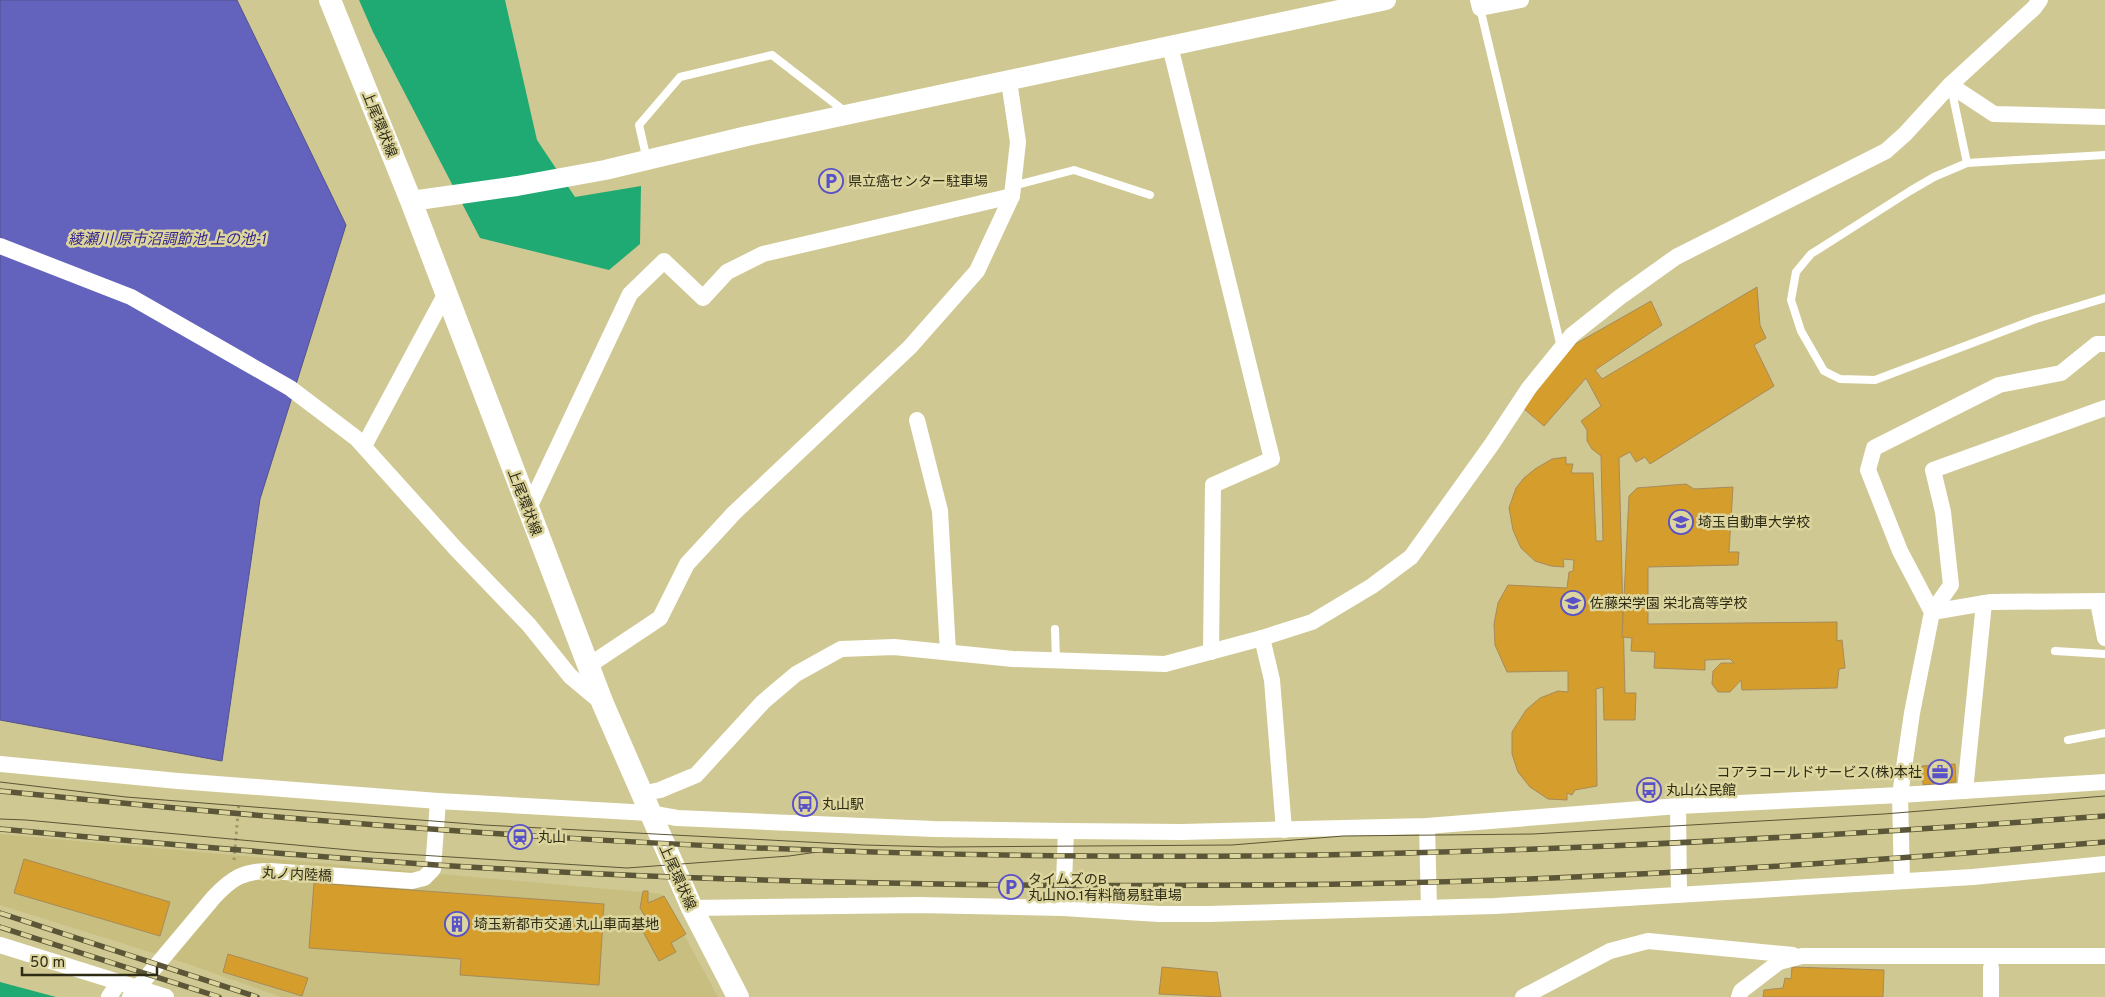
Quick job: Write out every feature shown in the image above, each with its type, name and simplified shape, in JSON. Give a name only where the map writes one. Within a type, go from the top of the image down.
[{"type":"main road","name":"上尾環状線","points":[[330,0],[411,201],[602,704],[692,908],[738,997]]},
{"type":"street","points":[[411,201],[517,186],[605,170],[849,114],[1386,0]]},
{"type":"street","points":[[1479,4],[1521,0]]},
{"type":"street","points":[[645,803],[660,790],[696,775],[763,702],[796,674],[841,649],[894,647],[1013,659],[1165,664],[1262,638],[1312,622],[1372,586],[1410,557],[1492,444],[1529,388],[1572,335],[1620,297],[1676,257],[1886,151],[1905,134],[1950,85],[2034,8],[2040,0]]},
{"type":"street","points":[[1170,46],[1272,458],[1213,485],[1211,652]]},
{"type":"street","points":[[588,666],[660,618],[687,564],[734,514],[910,347],[977,271],[1012,191],[1018,142],[1009,81]]},
{"type":"street","points":[[1950,85],[1994,114],[2105,117]]},
{"type":"street","points":[[528,510],[630,294],[664,261],[703,298],[727,272],[763,254],[1012,191]]},
{"type":"street","points":[[0,246],[131,297],[290,388],[356,438],[456,549],[529,625],[570,676],[602,704]]},
{"type":"street","points":[[364,446],[446,293]]},
{"type":"street","points":[[1932,612],[1900,551],[1868,470],[1874,448],[1999,385],[2061,373],[2096,344],[2105,344]]},
{"type":"street","points":[[1902,881],[1900,795],[1912,713],[1932,612],[1951,585],[1943,512],[1933,470],[2105,408]]},
{"type":"street","points":[[917,420],[940,511],[948,652]]},
{"type":"street","points":[[1932,612],[1984,603],[2102,601],[2105,638]]},
{"type":"street","points":[[1965,791],[1984,603]]},
{"type":"street","points":[[1262,638],[1272,680],[1284,830]]},
{"type":"street","points":[[0,764],[438,800],[645,803],[677,818],[934,829],[1181,832],[1428,826],[1678,806],[2105,782]]},
{"type":"street","name":"丸ノ内陸橋","points":[[130,997],[208,904],[234,879],[249,872],[270,871],[419,880],[429,875],[433,869],[438,800]]},
{"type":"street","points":[[1678,806],[1680,895]]},
{"type":"street","points":[[1428,826],[1429,908]]},
{"type":"street","points":[[1063,908],[1066,831]]},
{"type":"street","points":[[692,908],[918,905],[1063,908],[1169,914],[1505,906],[1973,877],[2105,864]]},
{"type":"street","points":[[1523,997],[1610,951],[1648,941],[1802,956],[2105,956]]},
{"type":"street","points":[[0,945],[119,982],[146,994],[166,997]]},
{"type":"street","points":[[1739,997],[1741,991],[1779,962],[1802,956]]},
{"type":"street","points":[[1991,968],[1991,997]]},
{"type":"street","points":[[109,997],[119,982]]},
{"type":"lane","points":[[1479,4],[1561,349]]},
{"type":"lane","points":[[647,160],[639,125],[680,77],[772,55],[849,114]]},
{"type":"lane","points":[[1950,85],[1967,163]]},
{"type":"lane","points":[[2105,155],[1967,163],[1934,177],[1811,254],[1796,272],[1791,300],[1801,332],[1824,371],[1840,379],[1875,380],[2036,319],[2105,298]]},
{"type":"lane","points":[[1012,191],[1074,170],[1150,195]]},
{"type":"lane","points":[[1056,629],[1056,660]]},
{"type":"lane","points":[[2055,651],[2105,654]]},
{"type":"lane","points":[[2068,740],[2105,733]]},
{"type":"path","points":[[234,854],[240,785]]},
{"type":"shaded area","points":[[0,834],[662,894],[718,997],[281,997],[185,963],[0,905]]},
{"type":"green space","points":[[359,0],[505,0],[537,140],[575,197],[641,186],[640,244],[609,270],[480,238],[373,32]]},
{"type":"green space","points":[[0,982],[56,997],[0,997]]},
{"type":"water","name":"綾瀬川 原市沼調節池 上の池-1","points":[[0,0],[237,0],[346,225],[260,499],[222,761],[0,720]]},
{"type":"building","points":[[1757,287],[1760,325],[1766,338],[1754,345],[1774,386],[1650,464],[1645,457],[1636,462],[1630,452],[1619,458],[1625,693],[1636,693],[1635,720],[1604,720],[1603,687],[1596,689],[1597,786],[1575,790],[1572,795],[1567,793],[1567,800],[1548,799],[1530,787],[1518,772],[1512,754],[1512,732],[1526,710],[1540,698],[1558,691],[1568,692],[1568,671],[1507,672],[1495,645],[1494,624],[1498,603],[1508,585],[1567,588],[1569,572],[1573,571],[1574,560],[1563,559],[1564,567],[1551,566],[1535,561],[1521,548],[1513,530],[1509,508],[1516,488],[1524,478],[1552,459],[1566,457],[1566,464],[1573,464],[1571,473],[1593,473],[1596,541],[1603,541],[1601,456],[1592,449],[1587,441],[1587,430],[1581,421],[1601,406],[1586,378],[1544,426],[1523,408],[1570,347],[1651,301],[1662,325],[1595,370],[1602,379]]},
{"type":"building","points":[[1686,484],[1694,489],[1733,487],[1729,552],[1739,552],[1738,565],[1648,567],[1648,624],[1837,622],[1837,641],[1842,640],[1845,668],[1839,669],[1837,688],[1742,690],[1741,680],[1730,692],[1718,692],[1712,684],[1713,671],[1721,663],[1734,663],[1730,659],[1705,660],[1705,670],[1654,668],[1655,652],[1631,651],[1632,638],[1622,637],[1629,496],[1637,488]]},
{"type":"building","points":[[1955,764],[1956,782],[1923,785],[1922,766]]},
{"type":"building","points":[[24,859],[170,902],[160,936],[14,893]]},
{"type":"building","name":"埼玉新都市交通 丸山車両基地","points":[[314,883],[604,904],[599,985],[460,975],[461,959],[309,948]]},
{"type":"building","points":[[643,891],[648,891],[648,903],[664,896],[686,934],[671,943],[676,952],[659,961],[641,928],[649,923],[640,908]]},
{"type":"building","points":[[228,954],[308,978],[302,996],[223,972]]},
{"type":"building","points":[[1162,967],[1217,972],[1221,997],[1159,994]]},
{"type":"building","points":[[1792,967],[1884,970],[1883,997],[1763,997],[1764,990],[1783,988],[1785,978],[1791,979]]},
{"type":"tram line","points":[[0,782],[126,797],[484,825],[864,845],[940,847],[1232,845],[1343,836],[1533,834],[1884,814],[2105,796]]},
{"type":"tram line","points":[[0,819],[371,852],[627,868],[789,856],[839,849]]},
{"type":"railway","points":[[0,791],[272,816],[544,837],[816,850],[1089,856],[1343,855],[1470,851],[1724,840],[2105,816]]},
{"type":"railway","points":[[0,829],[304,855],[486,868],[872,883],[1066,885],[1365,884],[1577,877],[1894,858],[2105,842]]},
{"type":"railway","points":[[0,913],[257,997]]},
{"type":"railway","points":[[0,927],[219,997]]},
{"type":"place","name":"県立癌センター駐車場","points":[[831,181]]},
{"type":"place","name":"埼玉自動車大学校","points":[[1681,522]]},
{"type":"place","name":"佐藤栄学園 栄北高等学校","points":[[1573,603]]},
{"type":"place","name":"コアラコールドサービス(株)本社","points":[[1940,772]]},
{"type":"place","name":"丸山公民館","points":[[1649,790]]},
{"type":"place","name":"丸山駅","points":[[805,804]]},
{"type":"place","name":"丸山","points":[[520,837]]},
{"type":"place","name":"タイムズのB 丸山NO.1有料簡易駐車場","points":[[1011,887]]},
{"type":"place","name":"埼玉新都市交通 丸山車両基地","points":[[457,924]]}]
